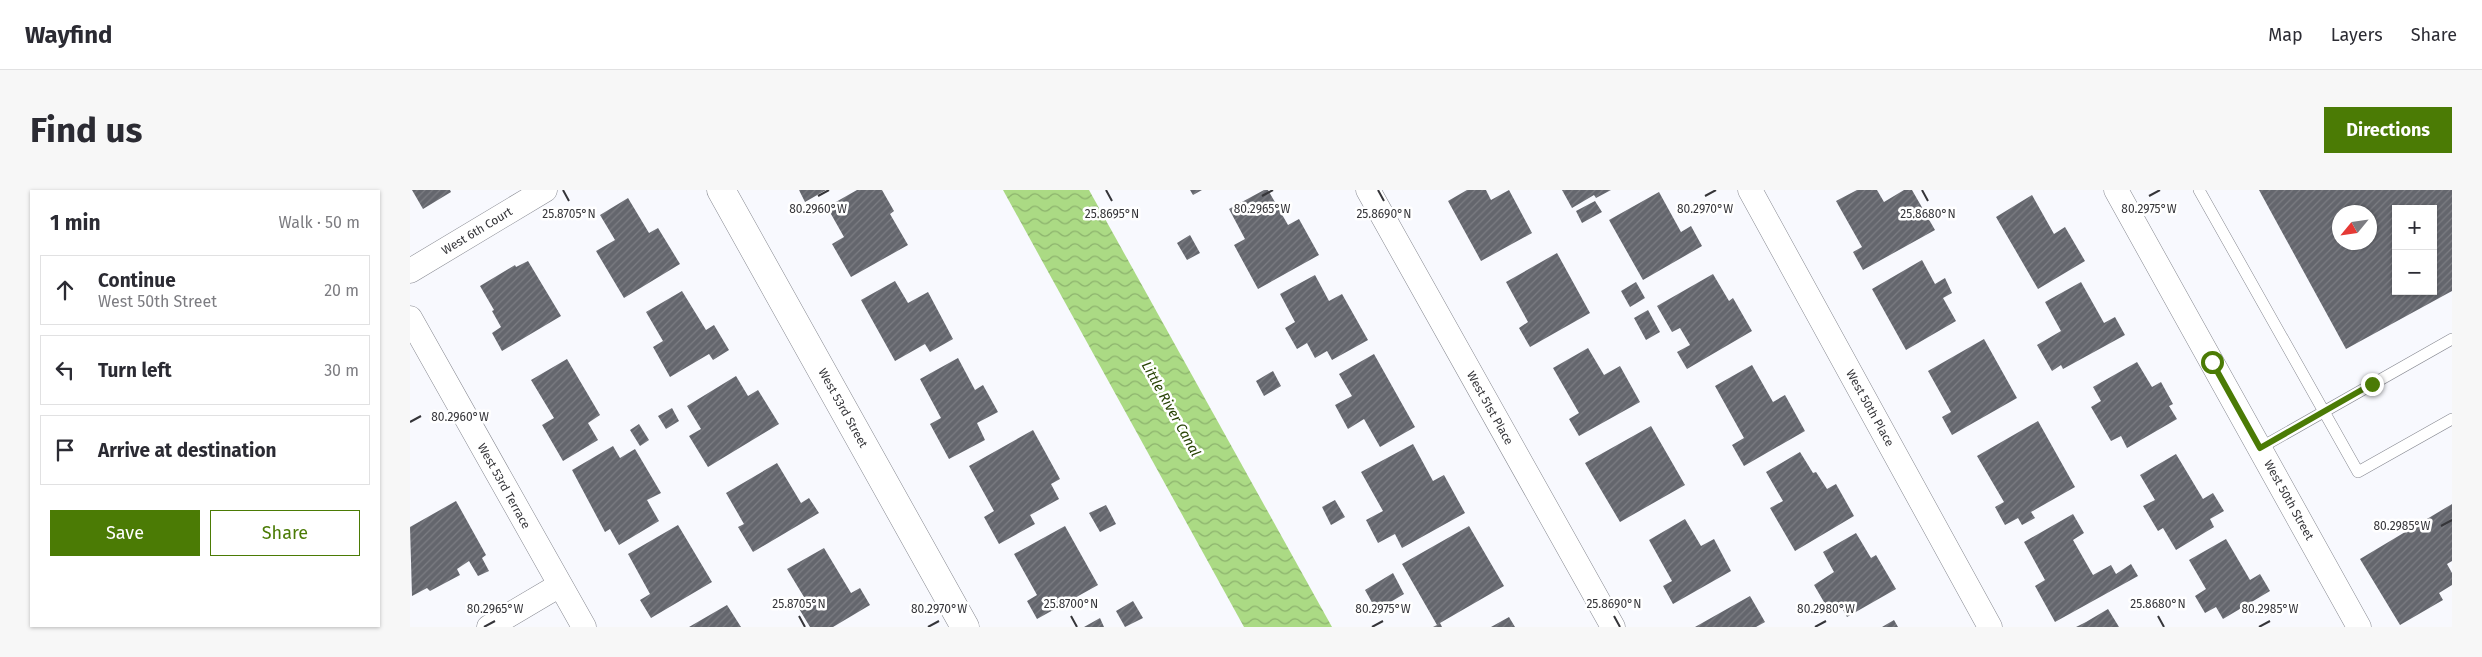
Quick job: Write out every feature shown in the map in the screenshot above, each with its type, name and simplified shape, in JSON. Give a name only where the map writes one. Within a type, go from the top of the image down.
[{"type":"street","name":"West 6th Court","points":[[410,271],[545,190]]},
{"type":"street","name":"West 53rd Street","points":[[721,190],[965,627]]},
{"type":"street","name":"West 51st Place","points":[[1368,190],[1613,627]]},
{"type":"street","name":"West 50th Place","points":[[1750,190],[1990,627]]},
{"type":"street","name":"West 50th Street","points":[[2116,190],[2359,627]]},
{"type":"street","name":"West 53rd Terrace","points":[[410,318],[584,627]]},
{"type":"street","points":[[489,627],[560,584]]},
{"type":"lane","points":[[2199,190],[2358,472],[2451,422]]},
{"type":"lane","points":[[2260,448],[2452,339]]},
{"type":"water","name":"Little River Canal","points":[[1003,190],[1089,190],[1332,627],[1244,627]]},
{"type":"building","points":[[412,190],[450,190],[451,192],[423,209]]},
{"type":"building","points":[[799,190],[826,190],[805,202]]},
{"type":"building","points":[[857,190],[882,190],[894,211],[890,214],[908,245],[851,277],[832,244],[844,237],[827,207]]},
{"type":"building","points":[[1190,190],[1202,190],[1193,195]]},
{"type":"building","points":[[1264,190],[1268,190],[1288,225],[1299,219],[1319,255],[1258,289],[1234,245],[1245,239],[1229,209]]},
{"type":"building","points":[[1467,190],[1486,190],[1491,200],[1509,190],[1532,233],[1481,261],[1448,201]]},
{"type":"building","points":[[1562,190],[1611,190],[1596,198],[1594,195],[1572,208]]},
{"type":"building","points":[[1857,190],[1877,190],[1884,202],[1904,190],[1912,190],[1935,230],[1863,270],[1853,252],[1862,247],[1836,201]]},
{"type":"building","points":[[2259,190],[2452,190],[2452,291],[2346,349]]},
{"type":"building","points":[[1659,192],[1681,232],[1691,226],[1702,246],[1643,280],[1609,220]]},
{"type":"building","points":[[2032,195],[2054,234],[2065,227],[2085,261],[2038,289],[1996,217]]},
{"type":"building","points":[[628,198],[649,233],[658,228],[680,264],[624,298],[596,251],[615,240],[600,215]]},
{"type":"building","points":[[1595,201],[1602,212],[1582,223],[1576,211]]},
{"type":"building","points":[[1190,235],[1200,253],[1187,260],[1177,243]]},
{"type":"building","points":[[1557,253],[1590,313],[1530,347],[1519,328],[1528,322],[1506,282]]},
{"type":"building","points":[[1922,260],[1935,284],[1945,278],[1952,293],[1943,298],[1956,321],[1906,350],[1872,289]]},
{"type":"building","points":[[528,261],[561,316],[502,351],[492,333],[501,327],[492,311],[494,310],[480,286],[515,265],[516,267]]},
{"type":"building","points":[[1713,274],[1729,301],[1733,298],[1752,331],[1687,369],[1677,352],[1690,345],[1680,328],[1672,332],[1657,306]]},
{"type":"building","points":[[1315,275],[1329,301],[1342,294],[1368,340],[1332,360],[1327,351],[1315,358],[1307,343],[1297,349],[1285,328],[1295,322],[1280,294]]},
{"type":"building","points":[[895,281],[908,303],[928,292],[953,339],[930,352],[925,344],[895,361],[861,300]]},
{"type":"building","points":[[1636,282],[1645,298],[1630,307],[1621,291]]},
{"type":"building","points":[[2081,282],[2104,323],[2115,317],[2125,335],[2063,369],[2061,365],[2052,371],[2037,345],[2061,331],[2045,302]]},
{"type":"building","points":[[682,291],[706,330],[714,325],[729,350],[713,360],[709,354],[670,377],[653,347],[663,341],[646,312]]},
{"type":"building","points":[[1648,310],[1660,332],[1646,340],[1634,318]]},
{"type":"building","points":[[1984,339],[2017,398],[1952,435],[1942,417],[1951,412],[1928,371]]},
{"type":"building","points":[[1588,348],[1604,375],[1620,366],[1640,402],[1579,436],[1569,419],[1579,413],[1553,368]]},
{"type":"building","points":[[1374,354],[1415,427],[1380,447],[1364,419],[1348,429],[1335,405],[1352,396],[1339,374]]},
{"type":"building","points":[[958,358],[975,390],[983,385],[998,412],[977,423],[985,440],[949,459],[930,424],[941,418],[920,379]]},
{"type":"building","points":[[567,359],[600,415],[588,423],[598,440],[563,461],[542,425],[554,418],[531,380]]},
{"type":"building","points":[[2137,362],[2152,387],[2161,382],[2173,404],[2169,406],[2177,419],[2127,448],[2121,436],[2111,441],[2091,407],[2101,401],[2093,387]]},
{"type":"building","points":[[1752,365],[1773,402],[1785,395],[1805,431],[1744,466],[1732,445],[1744,438],[1715,386]]},
{"type":"building","points":[[1273,371],[1281,386],[1264,396],[1256,381]]},
{"type":"building","points":[[736,376],[748,396],[758,390],[779,424],[708,467],[689,436],[701,429],[687,406]]},
{"type":"building","points":[[672,408],[679,421],[666,429],[658,416]]},
{"type":"building","points":[[2038,421],[2075,487],[2031,512],[2035,518],[2022,525],[2018,518],[2005,525],[1995,507],[2004,502],[1977,456]]},
{"type":"building","points":[[639,424],[649,440],[640,446],[630,430]]},
{"type":"building","points":[[1651,426],[1685,485],[1620,522],[1585,463]]},
{"type":"building","points":[[1033,430],[1060,479],[1051,484],[1059,499],[1030,515],[1035,524],[999,544],[984,517],[994,511],[969,466]]},
{"type":"building","points":[[1413,444],[1433,481],[1444,475],[1465,513],[1402,548],[1395,534],[1378,543],[1366,520],[1383,511],[1361,472]]},
{"type":"building","points":[[613,446],[620,458],[635,449],[661,493],[647,500],[659,521],[619,545],[610,529],[605,532],[572,470]]},
{"type":"building","points":[[1800,452],[1813,473],[1816,472],[1827,489],[1836,484],[1854,516],[1795,551],[1770,508],[1783,501],[1766,472]]},
{"type":"building","points":[[2176,454],[2203,499],[2213,493],[2224,511],[2210,519],[2214,527],[2176,550],[2163,528],[2158,531],[2143,506],[2155,500],[2140,475]]},
{"type":"building","points":[[777,463],[801,503],[809,498],[819,513],[753,552],[738,527],[744,524],[726,493]]},
{"type":"building","points":[[1335,500],[1345,517],[1331,525],[1322,507]]},
{"type":"building","points":[[456,501],[486,555],[482,558],[489,571],[478,576],[469,561],[457,569],[460,575],[430,591],[427,588],[412,596],[410,527]]},
{"type":"building","points":[[2452,504],[2452,561],[2447,564],[2452,573],[2452,585],[2439,593],[2443,600],[2400,625],[2360,559]]},
{"type":"building","points":[[1106,505],[1116,524],[1100,532],[1089,513]]},
{"type":"building","points":[[2073,514],[2084,533],[2073,540],[2093,575],[2111,565],[2116,574],[2131,564],[2138,576],[2055,622],[2035,586],[2045,580],[2024,542]]},
{"type":"building","points":[[1685,519],[1701,546],[1714,539],[1731,571],[1673,604],[1663,586],[1672,581],[1649,540]]},
{"type":"building","points":[[678,525],[712,582],[651,618],[640,600],[650,594],[628,554]]},
{"type":"building","points":[[1065,526],[1098,585],[1037,619],[1027,601],[1037,595],[1014,554]]},
{"type":"building","points":[[1469,526],[1504,586],[1440,623],[1442,627],[1433,627],[1437,625],[1402,564]]},
{"type":"building","points":[[1856,533],[1871,558],[1876,555],[1896,589],[1847,617],[1842,608],[1831,614],[1814,585],[1834,572],[1823,552]]},
{"type":"building","points":[[2226,539],[2250,580],[2260,574],[2270,591],[2223,619],[2216,607],[2205,613],[2195,596],[2206,589],[2189,560]]},
{"type":"building","points":[[824,548],[851,593],[860,588],[870,605],[833,627],[810,627],[795,602],[804,597],[787,569]]},
{"type":"building","points":[[1393,573],[1404,594],[1382,607],[1380,603],[1374,606],[1365,590]]},
{"type":"building","points":[[1750,596],[1765,622],[1756,627],[1695,627]]},
{"type":"building","points":[[1133,601],[1143,618],[1125,627],[1116,611]]},
{"type":"building","points":[[727,605],[741,627],[689,627]]},
{"type":"building","points":[[2108,609],[2119,627],[2076,627],[2086,622]]},
{"type":"building","points":[[1509,617],[1515,627],[1491,627]]},
{"type":"building","points":[[1100,618],[1104,627],[1084,627]]},
{"type":"building","points":[[1894,620],[1898,627],[1882,627]]},
{"type":"route","points":[[2212,362],[2260,448],[2372,384]]}]
